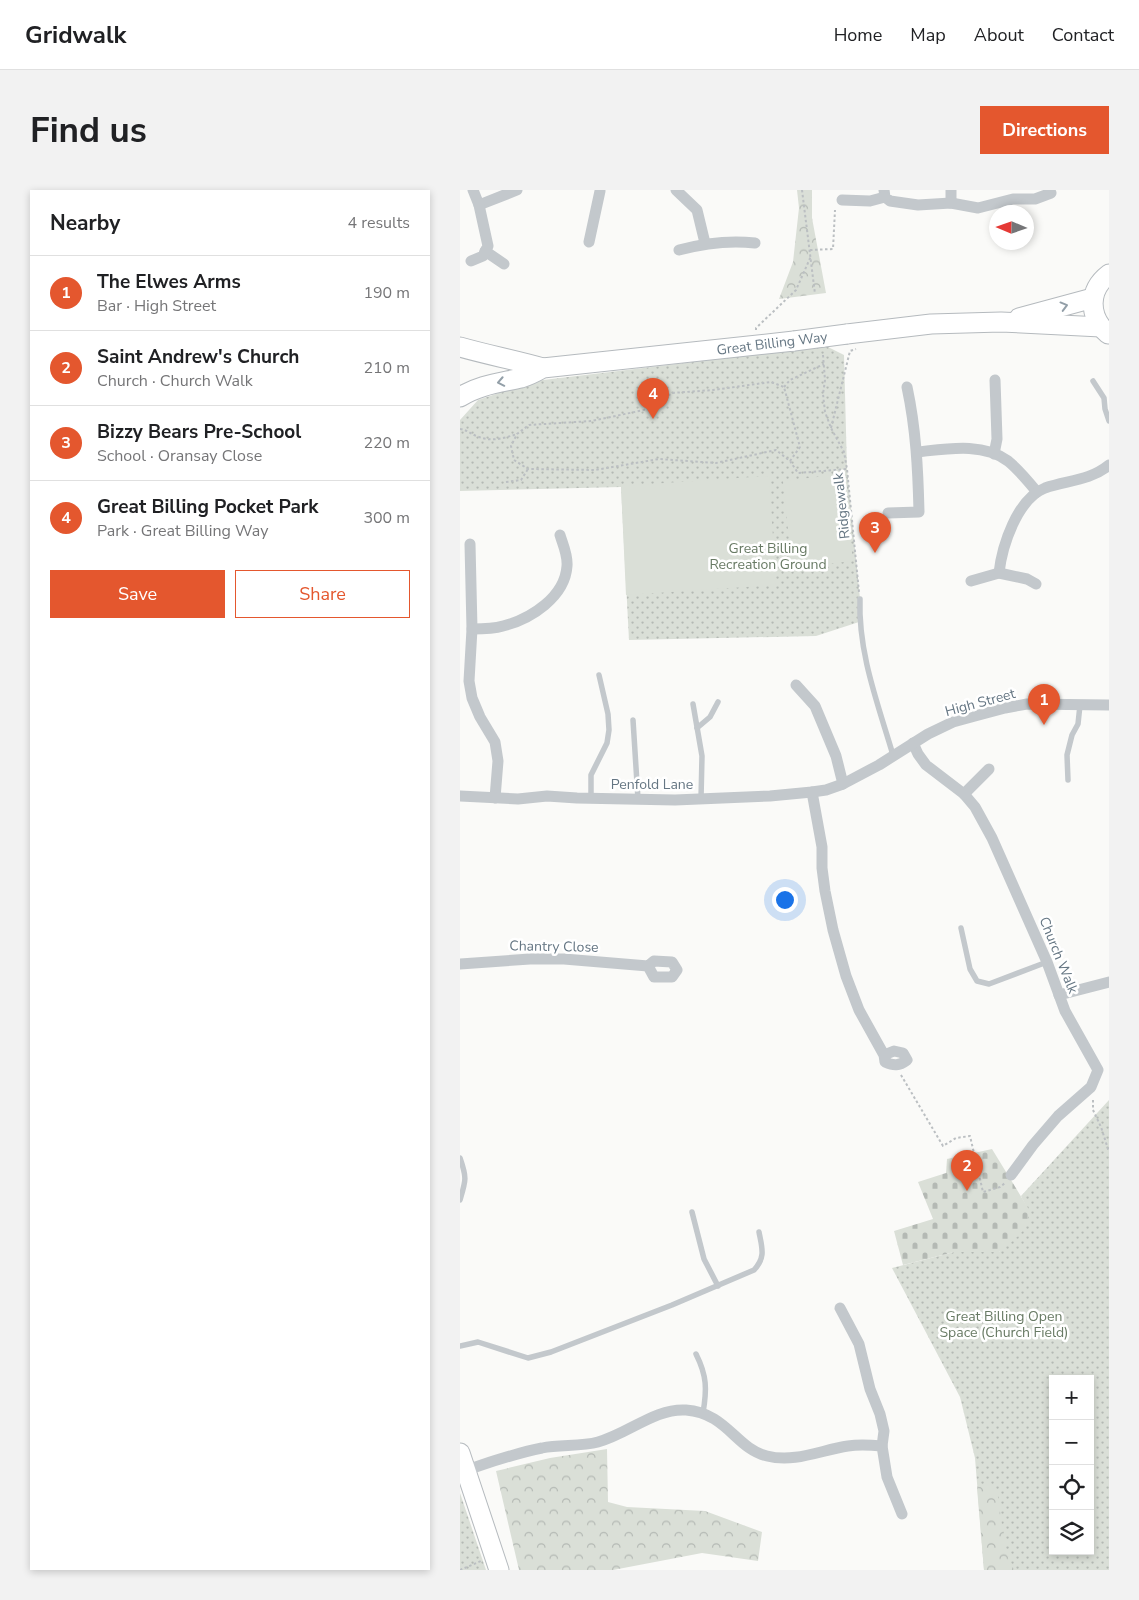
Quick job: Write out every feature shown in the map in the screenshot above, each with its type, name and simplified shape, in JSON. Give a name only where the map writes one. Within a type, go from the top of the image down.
[{"type":"main road","points":[[1105,331],[1094,313],[1093,298],[1101,280],[1109,270]]},
{"type":"main road","name":"Great Billing Way","points":[[1000,322],[1093,298]]},
{"type":"main road","name":"Great Billing Way","points":[[460,397],[471,390],[523,378],[543,368],[931,324],[1000,322],[1105,331]]},
{"type":"main road","name":"Great Billing Way","points":[[460,347],[484,355],[518,360],[543,368]]},
{"type":"main road","points":[[463,1462],[492,1565]]},
{"type":"street","points":[[470,261],[483,256],[488,246],[480,205],[473,190]]},
{"type":"street","points":[[480,205],[517,190]]},
{"type":"street","points":[[589,242],[600,190]]},
{"type":"street","points":[[676,190],[697,210],[705,243]]},
{"type":"street","points":[[951,190],[952,203]]},
{"type":"street","points":[[839,204],[870,201],[884,193],[890,201],[918,205],[952,203],[978,208],[1013,199],[1035,199],[1051,193]]},
{"type":"street","points":[[680,250],[705,243],[733,241],[755,243]]},
{"type":"street","points":[[486,251],[504,264]]},
{"type":"street","points":[[994,454],[997,440],[995,380]]},
{"type":"street","points":[[888,514],[919,512],[917,452],[907,387]]},
{"type":"street","points":[[917,452],[973,449],[994,454],[1006,460],[1021,473],[1037,492]]},
{"type":"street","points":[[999,572],[1004,548],[1013,524],[1026,504],[1037,492],[1052,486],[1088,478],[1109,464]]},
{"type":"street","points":[[472,628],[490,629],[523,619],[540,609],[552,598],[564,580],[567,565],[565,550],[560,536]]},
{"type":"street","points":[[470,544],[472,628],[469,681],[472,698],[480,717],[495,742],[498,761],[495,798]]},
{"type":"street","points":[[971,581],[999,572],[1027,579],[1036,584]]},
{"type":"street","points":[[796,685],[815,706],[836,756],[843,784]]},
{"type":"street","name":"High Street","points":[[843,784],[953,722],[1027,704],[1109,705]]},
{"type":"street","name":"Church Walk","points":[[913,743],[918,754],[926,764],[964,794],[975,807],[992,838],[1047,962],[1065,1011],[1098,1070],[1091,1087]]},
{"type":"street","points":[[964,794],[989,770]]},
{"type":"street","name":"Penfold Lane","points":[[460,796],[518,799],[546,796],[701,799],[812,792],[826,790],[843,784]]},
{"type":"street","points":[[812,792],[822,847],[825,891],[833,930],[846,976],[860,1010],[884,1055],[894,1051],[903,1053],[907,1060],[896,1066]]},
{"type":"street","name":"Chantry Close","points":[[460,964],[530,959],[564,959],[648,966]]},
{"type":"street","points":[[1059,995],[1109,982]]},
{"type":"street","points":[[1011,1175],[1058,1116],[1091,1087]]},
{"type":"street","points":[[840,1308],[858,1344],[870,1390],[880,1414],[884,1431],[882,1446],[887,1477],[902,1514]]},
{"type":"street","points":[[463,1462],[543,1448],[598,1442],[664,1413],[686,1410],[703,1413],[722,1424],[754,1451],[774,1458],[802,1457],[848,1446],[882,1446]]},
{"type":"lane","points":[[1093,380],[1104,398],[1109,421]]},
{"type":"lane","points":[[860,599],[859,622],[869,677],[893,756]]},
{"type":"lane","points":[[591,798],[592,775],[607,743],[609,730],[608,714],[599,675]]},
{"type":"lane","points":[[697,728],[710,717],[718,702]]},
{"type":"lane","points":[[693,704],[702,756],[701,799]]},
{"type":"lane","points":[[1068,780],[1067,755],[1072,736],[1078,724],[1080,706]]},
{"type":"lane","points":[[634,720],[638,799]]},
{"type":"lane","points":[[961,928],[970,969],[977,981],[989,984],[1047,962]]},
{"type":"lane","points":[[460,1158],[466,1174],[466,1182],[460,1200]]},
{"type":"lane","points":[[692,1212],[704,1259],[718,1286]]},
{"type":"lane","points":[[460,1346],[478,1342],[528,1358],[551,1352],[754,1270],[761,1263],[762,1255],[759,1232]]},
{"type":"lane","points":[[696,1354],[704,1369],[703,1413]]},
{"type":"path","points":[[802,190],[815,294]]},
{"type":"path","points":[[810,250],[833,248],[839,204]]},
{"type":"path","points":[[758,345],[756,328],[796,290],[811,256]]},
{"type":"path","points":[[831,428],[850,351],[861,347]]},
{"type":"path","name":"Ridgewalk","points":[[823,355],[825,412],[844,452],[848,469],[860,599]]},
{"type":"path","points":[[784,387],[790,380],[824,364]]},
{"type":"path","points":[[460,429],[465,429],[480,438],[501,439],[517,434],[529,426],[591,421],[649,409],[672,393],[713,390],[771,382],[784,387]]},
{"type":"path","points":[[784,387],[800,447],[790,461]]},
{"type":"path","points":[[517,434],[511,446],[514,460],[528,469],[595,470],[659,458],[716,462],[776,450],[790,461],[798,473],[848,469]]},
{"type":"path","points":[[506,482],[521,480],[528,469]]},
{"type":"path","points":[[896,1066],[943,1146],[956,1138],[970,1136],[984,1192],[1000,1187],[1011,1175]]},
{"type":"path","points":[[1091,1087],[1093,1110],[1109,1152]]},
{"type":"path","points":[[460,1570],[492,1565]]},
{"type":"green space","points":[[797,190],[812,190],[812,218],[826,293],[779,299],[793,262],[799,208]]},
{"type":"green space","name":"Great Billing Recreation Ground","points":[[826,346],[844,355],[847,469],[860,599],[859,622],[816,636],[629,640],[621,487],[460,491],[460,420],[478,400],[535,381]]},
{"type":"green space","points":[[843,474],[853,561],[792,568],[783,481]]},
{"type":"green space","name":"Great Billing Recreation Ground","points":[[769,476],[776,585],[626,595],[621,486]]},
{"type":"green space","name":"Great Billing Open Space (Church Field)","points":[[1109,1100],[1109,1570],[984,1570],[975,1458],[960,1397],[892,1268],[954,1252],[999,1252],[1027,1208],[1021,1196]]},
{"type":"green space","points":[[992,1149],[1028,1208],[1027,1223],[1021,1233],[999,1252],[954,1252],[903,1265],[894,1231],[933,1219],[918,1182],[946,1173],[947,1159]]},
{"type":"green space","points":[[607,1449],[608,1502],[627,1507],[705,1511],[762,1532],[758,1561],[702,1553],[613,1570],[519,1570],[496,1471],[550,1458]]},
{"type":"green space","points":[[987,1483],[997,1490],[1005,1547],[1014,1570],[984,1570],[977,1488]]},
{"type":"green space","points":[[460,1493],[486,1570],[460,1570]]},
{"type":"place","name":"Great Billing Pocket Park","points":[[653,419]]},
{"type":"place","name":"Bizzy Bears Pre-School","points":[[875,553]]},
{"type":"place","name":"The Elwes Arms","points":[[1044,725]]},
{"type":"place","name":"Saint Andrew's Church","points":[[967,1191]]}]
